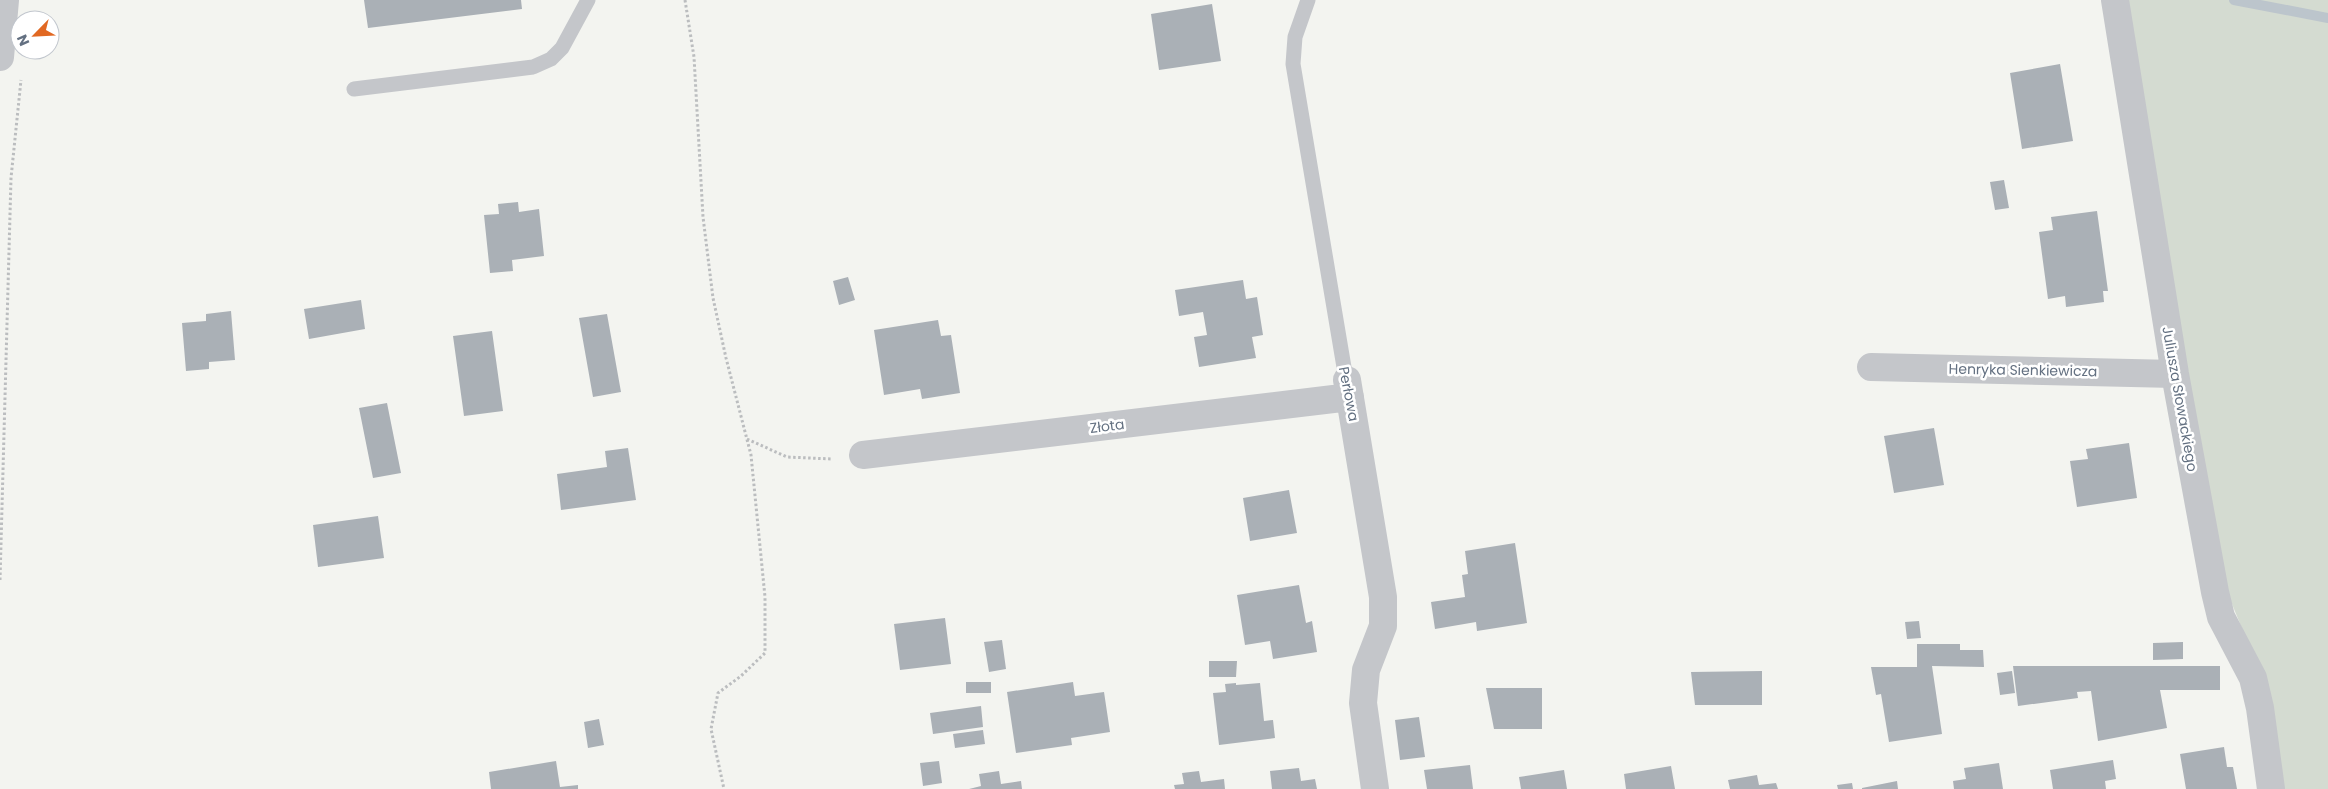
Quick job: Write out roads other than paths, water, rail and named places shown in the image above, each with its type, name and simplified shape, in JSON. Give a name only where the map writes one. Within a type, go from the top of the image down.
[{"type":"street","points":[[0,57],[5,0]]},
{"type":"street","name":"Juliusza Słowackiego","points":[[2115,0],[2175,374],[2215,592],[2221,617],[2253,678],[2260,708],[2271,789]]},
{"type":"street","name":"Henryka Sienkiewicza","points":[[1871,367],[2175,374]]},
{"type":"street","name":"Złota","points":[[863,455],[1348,388]]},
{"type":"street","name":"Perłowa","points":[[1348,388],[1383,597],[1383,626],[1366,670],[1364,703],[1375,789]]},
{"type":"lane","points":[[354,89],[533,67],[550,59],[562,48],[588,0]]},
{"type":"lane","name":"Perłowa","points":[[1308,0],[1295,37],[1293,64],[1348,388]]},
{"type":"waterway","points":[[2234,0],[2328,18]]}]
